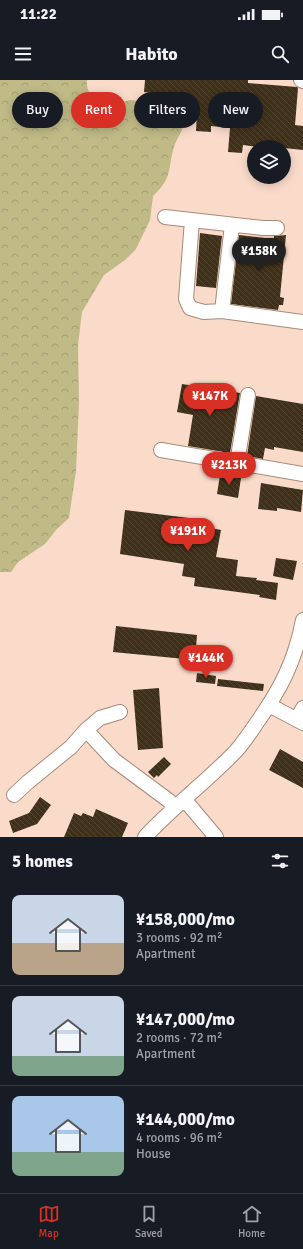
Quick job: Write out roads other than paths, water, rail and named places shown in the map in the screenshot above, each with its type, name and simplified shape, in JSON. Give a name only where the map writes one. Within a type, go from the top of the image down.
[{"type":"street","points":[[165,217],[232,225],[277,228]]},
{"type":"street","points":[[192,220],[186,299],[190,308],[204,312],[222,311],[303,322]]},
{"type":"street","points":[[222,311],[232,225]]},
{"type":"street","points":[[237,463],[248,395]]},
{"type":"street","points":[[161,450],[303,474]]},
{"type":"street","points":[[146,837],[179,803],[237,750],[269,705],[286,676],[299,639],[303,620]]},
{"type":"street","points":[[269,705],[301,716]]},
{"type":"street","points":[[14,795],[71,747],[86,730],[100,718],[120,712]]},
{"type":"street","points":[[86,730],[114,760],[168,800],[179,803],[216,837]]}]
